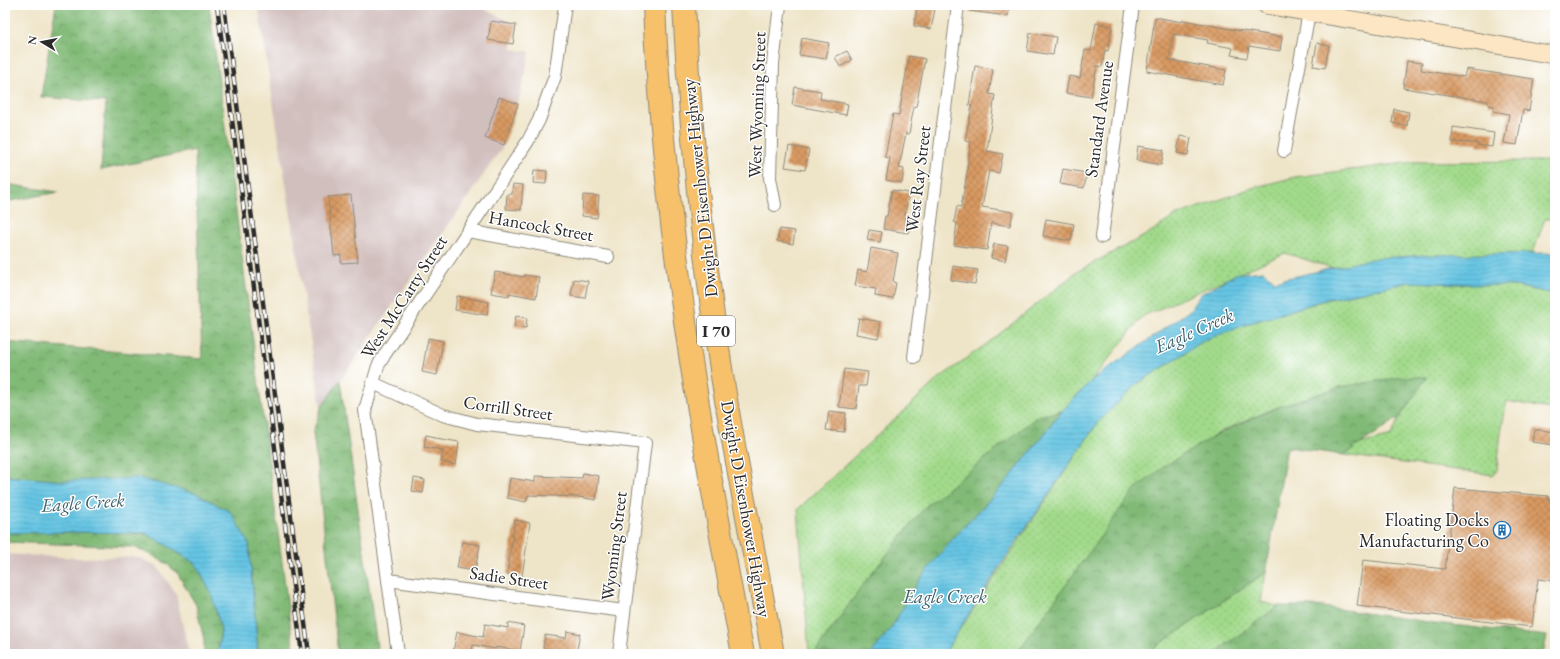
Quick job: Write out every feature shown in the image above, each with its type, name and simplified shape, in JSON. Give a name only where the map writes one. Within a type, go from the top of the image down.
[{"type":"highway","name":"Dwight D Eisenhower Highway","points":[[654,5],[664,149],[682,308],[743,654]]},
{"type":"highway","name":"Dwight D Eisenhower Highway","points":[[684,5],[693,137],[709,283],[733,436],[773,654]]},
{"type":"main road","points":[[1266,5],[1555,55]]},
{"type":"street","name":"West McCarty Street","points":[[398,654],[365,410],[378,366],[385,354],[528,141],[539,120],[555,76],[565,5]]},
{"type":"street","name":"West Wyoming Street","points":[[775,205],[770,178],[773,64],[780,5]]},
{"type":"street","name":"West Ray Street","points":[[914,357],[958,5]]},
{"type":"street","name":"Standard Avenue","points":[[1102,237],[1133,5]]},
{"type":"street","points":[[1284,151],[1309,12]]},
{"type":"street","name":"Hancock Street","points":[[468,232],[608,257]]},
{"type":"street","name":"Corrill Street","points":[[373,383],[443,415],[477,424],[645,443]]},
{"type":"street","name":"Wyoming Street","points":[[619,654],[645,443]]},
{"type":"street","name":"Sadie Street","points":[[388,580],[624,612]]},
{"type":"shaded area","points":[[258,5],[479,5],[480,7],[517,25],[511,49],[530,52],[518,104],[504,145],[321,408]]},
{"type":"shaded area","points":[[5,554],[81,558],[137,557],[157,566],[176,594],[189,654],[5,654]]},
{"type":"green space","points":[[56,5],[209,5],[294,654],[258,654],[249,544],[64,481],[5,476],[5,342],[202,359],[195,150],[101,170],[106,102],[41,97]]},
{"type":"green space","points":[[1555,104],[1555,219],[1545,219],[1533,253],[1420,256],[1332,268],[1285,253],[1143,316],[1092,380],[1062,411],[1038,416],[925,507],[866,581],[814,654],[809,654],[798,509],[938,379],[992,340],[1078,271],[1144,236],[1177,215],[1252,188],[1295,177],[1413,162],[1548,161]]},
{"type":"green space","points":[[5,184],[58,192],[5,202]]},
{"type":"green space","points":[[1410,282],[1515,286],[1555,294],[1555,410],[1507,401],[1501,432],[1497,470],[1494,475],[1344,455],[1360,444],[1391,436],[1400,417],[1426,377],[1340,387],[1278,407],[1222,431],[1136,489],[1016,654],[945,654],[948,647],[1098,422],[1137,384],[1205,340],[1250,323],[1329,299]]},
{"type":"green space","points":[[1403,377],[1427,377],[1400,417],[1344,455],[1287,447],[1266,572],[1145,654],[1016,654],[1135,489],[1166,465],[1218,434],[1278,407],[1340,387]]},
{"type":"green space","points":[[340,380],[378,654],[338,654],[313,432],[321,408]]},
{"type":"green space","points":[[1062,411],[1009,479],[948,544],[891,628],[871,654],[814,654],[866,581],[925,507],[1038,416]]},
{"type":"green space","points":[[5,533],[145,533],[169,546],[196,564],[211,593],[221,629],[218,654],[204,654],[204,640],[196,605],[178,574],[167,564],[152,555],[134,547],[5,542]]},
{"type":"green space","points":[[1266,572],[1261,602],[1278,606],[1214,654],[1145,654]]},
{"type":"green space","points":[[1278,606],[1316,606],[1435,623],[1547,636],[1543,654],[1214,654]]},
{"type":"water","name":"Eagle Creek","points":[[1555,253],[1555,294],[1515,286],[1410,282],[1328,299],[1250,323],[1205,340],[1137,384],[1098,422],[1004,560],[945,654],[871,654],[891,628],[920,579],[948,544],[1009,479],[1062,411],[1092,380],[1189,311],[1201,294],[1236,274],[1263,271],[1275,281],[1377,258],[1431,255]]},
{"type":"water","name":"Eagle Creek","points":[[5,476],[64,481],[139,478],[197,494],[231,512],[249,544],[258,654],[218,654],[221,629],[211,593],[196,564],[145,533],[5,533]]},
{"type":"building","points":[[970,5],[1010,5],[1008,16],[969,11]]},
{"type":"building","points":[[917,6],[935,9],[931,29],[914,26]]},
{"type":"building","points":[[1155,17],[1182,22],[1183,20],[1282,37],[1280,51],[1249,46],[1247,58],[1231,55],[1233,48],[1207,43],[1208,40],[1173,34],[1169,60],[1226,70],[1223,85],[1147,71]]},
{"type":"building","points":[[491,21],[516,25],[513,44],[488,40]]},
{"type":"building","points":[[1096,23],[1112,26],[1108,51],[1105,50],[1102,67],[1097,66],[1091,97],[1066,93],[1069,76],[1080,78],[1085,50],[1091,51]]},
{"type":"building","points":[[1030,33],[1056,37],[1053,55],[1027,51]]},
{"type":"building","points":[[802,38],[829,43],[826,59],[799,55]]},
{"type":"building","points":[[1317,43],[1329,46],[1325,68],[1313,66]]},
{"type":"building","points":[[847,51],[852,60],[840,67],[835,57]]},
{"type":"building","points":[[909,56],[925,59],[916,107],[914,106],[909,134],[906,133],[899,168],[904,169],[902,183],[886,180],[890,158],[885,157],[893,114],[899,115]]},
{"type":"building","points":[[1407,61],[1422,63],[1421,70],[1464,77],[1466,69],[1534,79],[1529,111],[1523,110],[1517,145],[1504,143],[1509,114],[1493,111],[1494,106],[1488,105],[1488,101],[1403,88]]},
{"type":"building","points":[[975,66],[993,69],[989,94],[995,95],[987,151],[1003,154],[999,173],[989,171],[982,207],[1013,212],[1010,226],[991,223],[987,250],[954,245],[957,223],[954,222],[957,206],[961,207],[968,168],[971,142],[965,141],[972,106],[969,105]]},
{"type":"building","points":[[795,87],[821,91],[820,99],[848,104],[846,115],[792,105]]},
{"type":"building","points":[[499,97],[518,104],[504,145],[485,138]]},
{"type":"building","points":[[1394,109],[1409,112],[1407,126],[1392,123]]},
{"type":"building","points":[[1453,127],[1494,133],[1492,147],[1477,145],[1477,143],[1452,142]]},
{"type":"building","points":[[1180,136],[1191,138],[1188,155],[1177,153]]},
{"type":"building","points":[[789,146],[809,150],[805,170],[785,167]]},
{"type":"building","points":[[1138,146],[1164,150],[1161,165],[1136,160]]},
{"type":"building","points":[[1063,169],[1087,173],[1084,188],[1060,184]]},
{"type":"building","points":[[534,170],[547,171],[546,184],[533,183]]},
{"type":"building","points":[[513,184],[523,185],[521,210],[506,209],[507,194],[512,194]]},
{"type":"building","points":[[892,190],[909,193],[904,219],[910,220],[908,233],[883,229]]},
{"type":"building","points":[[351,195],[358,262],[341,263],[341,255],[334,256],[328,197]]},
{"type":"building","points":[[583,195],[599,196],[597,218],[582,216]]},
{"type":"building","points":[[1046,219],[1074,224],[1071,241],[1043,236]]},
{"type":"building","points":[[780,229],[795,231],[793,244],[777,241]]},
{"type":"building","points":[[869,230],[882,232],[880,242],[867,240]]},
{"type":"building","points":[[994,244],[1008,246],[1005,261],[991,258]]},
{"type":"building","points":[[871,248],[898,253],[893,282],[896,283],[893,299],[875,296],[876,289],[855,286],[858,270],[867,272]]},
{"type":"building","points":[[953,266],[978,270],[975,284],[951,280]]},
{"type":"building","points":[[495,272],[524,277],[524,275],[539,277],[536,298],[509,293],[509,296],[491,293]]},
{"type":"building","points":[[574,279],[588,281],[585,298],[571,296]]},
{"type":"building","points":[[457,296],[489,302],[487,315],[455,310]]},
{"type":"building","points":[[516,316],[527,318],[526,328],[514,327]]},
{"type":"building","points":[[859,318],[881,322],[878,338],[856,334]]},
{"type":"building","points":[[428,338],[443,341],[437,375],[422,372]]},
{"type":"building","points":[[844,369],[868,372],[866,386],[859,386],[856,409],[839,407]]},
{"type":"building","points":[[829,411],[846,413],[844,432],[826,430]]},
{"type":"building","points":[[1534,429],[1555,432],[1555,445],[1532,442]]},
{"type":"building","points":[[426,435],[459,442],[456,465],[441,462],[443,450],[424,447]]},
{"type":"building","points":[[583,473],[599,476],[596,500],[579,497],[528,495],[526,502],[507,498],[510,478],[535,482],[535,476],[582,478]]},
{"type":"building","points":[[414,478],[425,480],[423,493],[412,491]]},
{"type":"building","name":"Floating Docks Manufacturing Co","points":[[1455,488],[1548,496],[1548,500],[1555,501],[1554,581],[1538,579],[1532,627],[1357,606],[1363,560],[1445,569]]},
{"type":"building","points":[[515,520],[530,523],[522,576],[507,574]]},
{"type":"building","points":[[462,542],[480,545],[475,571],[457,568]]},
{"type":"building","points":[[508,623],[524,626],[520,651],[473,645],[472,654],[453,652],[457,632],[483,637],[485,624],[508,628]]},
{"type":"building","points":[[567,631],[580,634],[576,654],[543,648],[545,635],[566,638]]},
{"type":"railway","points":[[217,5],[302,654]]},
{"type":"railway","points":[[224,5],[309,654]]},
{"type":"place","name":"Floating Docks Manufacturing Co","points":[[1502,530]]}]
